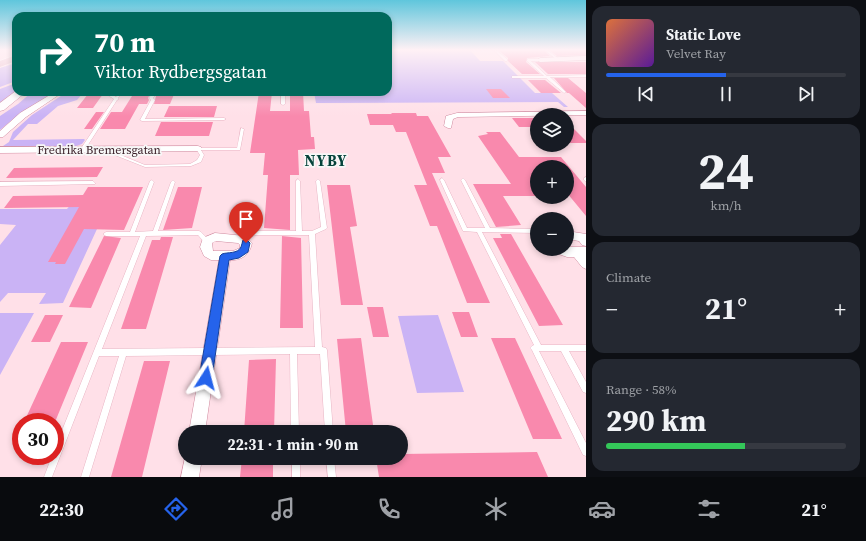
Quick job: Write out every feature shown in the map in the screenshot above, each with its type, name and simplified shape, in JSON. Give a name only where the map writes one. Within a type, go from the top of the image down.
[{"type":"main road","points":[[0,108],[16,96]]},
{"type":"street","points":[[0,135],[23,115],[54,96]]},
{"type":"street","points":[[448,126],[449,118],[457,115],[586,113]]},
{"type":"street","name":"Fredrika Bremersgatan","points":[[0,150],[198,149]]},
{"type":"street","points":[[574,235],[584,236]]},
{"type":"street","points":[[216,238],[242,239],[246,243],[245,250],[235,256],[208,253],[206,247],[207,241],[216,238]]},
{"type":"street","points":[[581,252],[586,264]]},
{"type":"street","points":[[198,425],[225,256]]},
{"type":"street","points":[[190,477],[192,465]]},
{"type":"lane","points":[[542,72],[564,92]]},
{"type":"lane","points":[[513,76],[586,76]]},
{"type":"lane","points":[[112,96],[117,99]]},
{"type":"lane","points":[[82,150],[118,96]]},
{"type":"lane","points":[[153,96],[153,100],[142,120],[224,119]]},
{"type":"lane","points":[[283,96],[283,104]]},
{"type":"lane","points":[[198,149],[239,149],[242,129]]},
{"type":"lane","points":[[104,150],[144,166],[179,166],[191,165],[199,161],[202,155],[198,149]]},
{"type":"lane","points":[[442,180],[465,230],[530,231]]},
{"type":"lane","points":[[462,180],[489,231]]},
{"type":"lane","points":[[298,181],[299,233]]},
{"type":"lane","points":[[242,239],[254,233],[312,233],[324,228],[318,181]]},
{"type":"lane","points":[[132,233],[152,182]]},
{"type":"lane","points":[[155,233],[173,182]]},
{"type":"lane","points":[[0,184],[93,183]]},
{"type":"lane","points":[[479,231],[538,348]]},
{"type":"lane","points":[[48,477],[144,233]]},
{"type":"lane","points":[[312,233],[319,350]]},
{"type":"lane","points":[[106,234],[199,234],[207,241]]},
{"type":"lane","points":[[586,348],[534,348],[586,452]]},
{"type":"lane","points":[[564,348],[586,389]]},
{"type":"lane","points":[[293,350],[295,425]]},
{"type":"lane","points":[[97,353],[323,350],[328,425]]},
{"type":"lane","points":[[85,477],[124,352]]},
{"type":"lane","points":[[296,465],[296,477]]},
{"type":"lane","points":[[331,465],[332,477]]},
{"type":"shaded area","points":[[0,72],[12,72],[12,82],[0,87]]},
{"type":"shaded area","points":[[392,72],[514,72],[535,93],[552,93],[568,107],[564,107],[558,102],[316,103],[315,96],[392,96]]},
{"type":"shaded area","points":[[12,84],[12,94],[0,104],[0,89]]},
{"type":"shaded area","points":[[27,96],[49,96],[0,130],[0,116]]},
{"type":"shaded area","points":[[61,96],[80,96],[77,100],[58,106],[37,124],[28,124],[13,140],[85,140],[82,144],[76,146],[3,146],[9,142],[13,132],[32,115]]},
{"type":"shaded area","points":[[77,197],[97,229],[63,303],[39,304],[46,293],[8,293],[0,302],[0,245],[16,225],[0,224],[0,209],[67,209]]},
{"type":"shaded area","points":[[0,313],[34,313],[0,375]]},
{"type":"shaded area","points":[[438,315],[464,392],[417,393],[398,316]]},
{"type":"building","points":[[520,72],[538,72],[540,74],[522,74]]},
{"type":"building","points":[[546,72],[586,72],[586,74],[548,74]]},
{"type":"building","points":[[554,78],[568,78],[586,93],[586,108],[569,93],[567,93]]},
{"type":"building","points":[[528,80],[545,80],[561,93],[541,93]]},
{"type":"building","points":[[486,89],[501,89],[510,98],[493,98]]},
{"type":"building","points":[[86,96],[102,96],[93,108],[77,108]]},
{"type":"building","points":[[132,96],[149,96],[149,100],[147,104],[139,104],[125,129],[100,129],[111,112],[122,112]]},
{"type":"building","points":[[156,96],[173,96],[170,104],[154,104]]},
{"type":"building","points":[[258,96],[272,96],[270,111],[290,111],[290,96],[303,96],[304,111],[309,111],[311,137],[314,137],[315,149],[298,150],[299,175],[290,175],[290,230],[264,228],[268,175],[263,175],[265,153],[250,153]]},
{"type":"building","points":[[169,106],[217,106],[214,117],[164,117]]},
{"type":"building","points":[[96,112],[104,112],[92,129],[84,129]]},
{"type":"building","points":[[391,113],[416,113],[417,116],[428,116],[451,157],[438,157],[445,173],[432,173],[490,303],[467,303],[437,226],[430,226],[414,185],[427,185],[406,132],[396,132],[393,125],[370,125],[367,114],[392,114]]},
{"type":"building","points":[[512,118],[530,118],[530,127],[519,127]]},
{"type":"building","points":[[161,122],[213,122],[209,136],[155,136]]},
{"type":"building","points":[[574,129],[586,141],[586,143],[574,143]]},
{"type":"building","points":[[486,132],[500,132],[519,157],[561,157],[564,160],[530,160],[530,196],[503,196],[521,225],[496,227],[473,184],[511,184],[478,136],[488,134]]},
{"type":"building","points":[[103,167],[97,177],[6,178],[14,168]]},
{"type":"building","points":[[574,173],[586,187],[586,216],[574,201]]},
{"type":"building","points":[[327,185],[350,185],[357,226],[350,227],[363,305],[341,305]]},
{"type":"building","points":[[88,187],[143,187],[124,230],[84,229],[65,264],[48,262],[79,207],[4,208],[13,196],[83,195]]},
{"type":"building","points":[[178,187],[202,187],[192,228],[163,230]]},
{"type":"building","points":[[236,222],[247,222],[246,231],[235,231]]},
{"type":"building","points":[[500,234],[511,234],[563,325],[539,326],[493,238],[502,238]]},
{"type":"building","points":[[104,236],[121,238],[91,308],[69,307]]},
{"type":"building","points":[[282,236],[301,238],[303,328],[280,328]]},
{"type":"building","points":[[161,237],[173,237],[146,329],[121,329],[152,240],[160,240]]},
{"type":"building","points":[[367,307],[383,307],[389,337],[373,337]]},
{"type":"building","points":[[452,312],[469,312],[478,337],[461,337]]},
{"type":"building","points":[[45,315],[63,315],[50,342],[31,342]]},
{"type":"building","points":[[361,338],[373,425],[345,425],[337,339]]},
{"type":"building","points":[[491,338],[515,338],[562,439],[533,439]]},
{"type":"building","points":[[61,342],[88,342],[59,413],[28,413]]},
{"type":"building","points":[[276,359],[274,425],[244,425],[249,360]]},
{"type":"building","points":[[144,361],[170,361],[142,477],[111,477]]},
{"type":"building","points":[[537,452],[548,477],[379,477],[377,465],[408,465],[408,454]]},
{"type":"building","points":[[241,465],[273,465],[273,477],[240,477]]},
{"type":"district","name":"NYBY","points":[[326,160]]},
{"type":"route","points":[[206,378],[225,256],[235,256],[242,252],[245,250],[246,243]]}]
